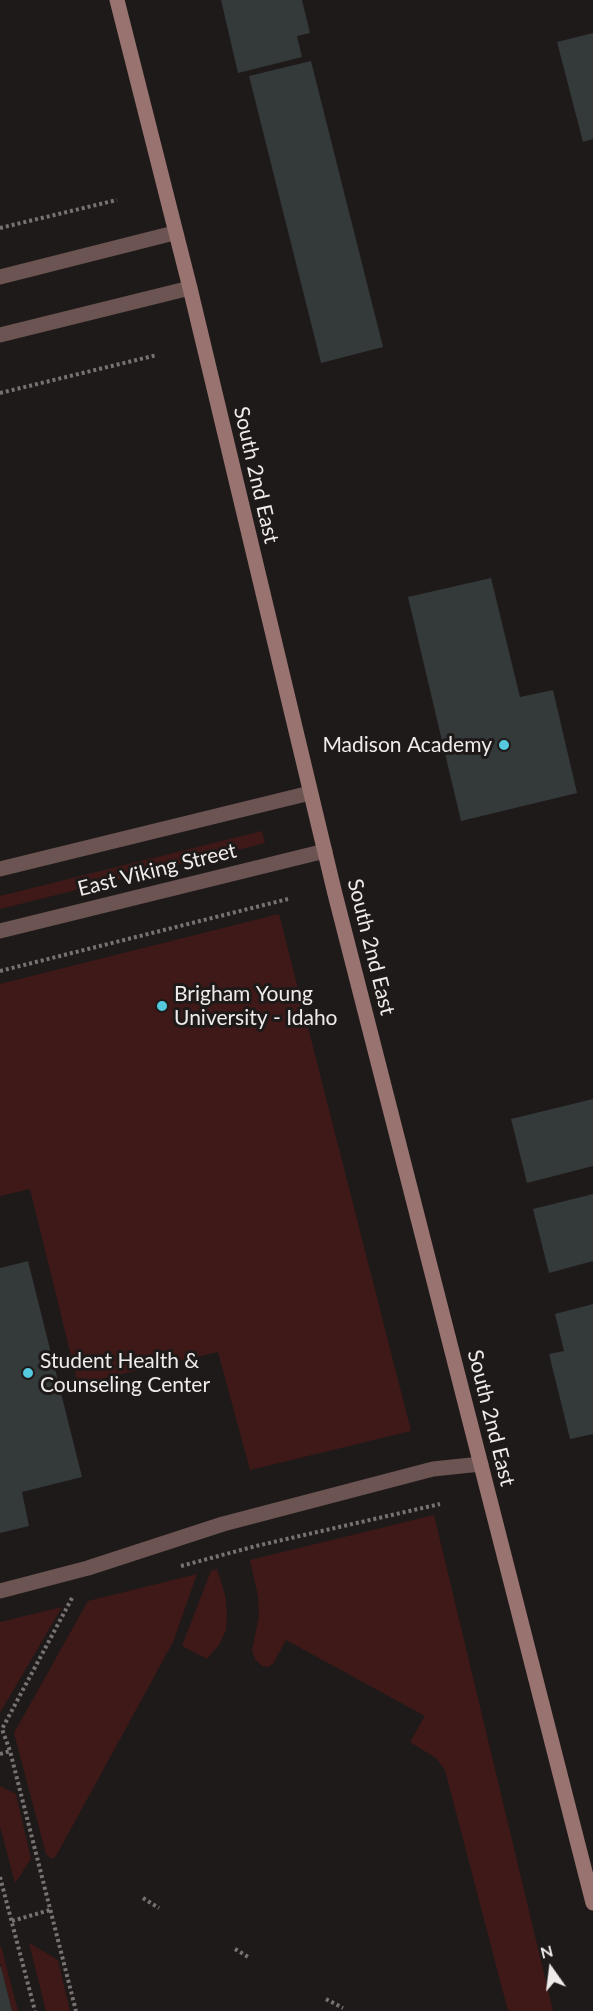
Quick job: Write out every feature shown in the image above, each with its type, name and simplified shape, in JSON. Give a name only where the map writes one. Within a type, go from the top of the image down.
[{"type":"main road","name":"South 2nd East","points":[[117,0],[174,233],[190,288],[310,793],[593,1903]]},
{"type":"street","points":[[0,277],[174,233]]},
{"type":"street","points":[[0,335],[190,288]]},
{"type":"street","points":[[0,869],[310,793]]},
{"type":"street","name":"East Viking Street","points":[[0,931],[325,851]]},
{"type":"street","points":[[0,1591],[88,1568],[223,1524],[433,1469],[481,1464]]},
{"type":"path","points":[[0,228],[117,200]]},
{"type":"path","points":[[0,393],[157,355]]},
{"type":"path","points":[[0,971],[288,899]]},
{"type":"path","points":[[176,1567],[256,1546],[440,1504]]},
{"type":"path","points":[[75,1593],[2,1729],[10,1751],[76,2011]]},
{"type":"path","points":[[0,1754],[10,1751]]},
{"type":"path","points":[[0,1877],[35,2011]]},
{"type":"path","points":[[143,1898],[159,1908]]},
{"type":"path","points":[[12,1921],[50,1910]]},
{"type":"path","points":[[235,1949],[250,1958]]},
{"type":"path","points":[[326,1999],[343,2008]]},
{"type":"shaded area","points":[[262,831],[265,843],[0,909],[0,896]]},
{"type":"shaded area","points":[[279,914],[411,1431],[250,1470],[218,1352],[78,1384],[30,1189],[0,1196],[0,984]]},
{"type":"shaded area","points":[[434,1515],[553,2011],[508,2011],[445,1770],[436,1758],[410,1742],[425,1716],[286,1640],[273,1664],[268,1667],[262,1666],[255,1659],[252,1651],[259,1616],[258,1596],[250,1560]]},
{"type":"shaded area","points":[[217,1569],[225,1595],[226,1630],[219,1645],[207,1659],[182,1646],[211,1571]]},
{"type":"shaded area","points":[[197,1574],[173,1642],[56,1856],[52,1859],[46,1854],[14,1733],[88,1601]]},
{"type":"shaded area","points":[[62,1607],[0,1713],[0,1622]]},
{"type":"shaded area","points":[[0,1786],[16,1794],[31,1859],[15,1883],[0,1826]]},
{"type":"shaded area","points":[[29,1943],[58,1960],[70,2011],[46,2011]]},
{"type":"shaded area","points":[[0,1946],[18,2011],[12,2011],[0,1964]]},
{"type":"building","points":[[221,0],[302,0],[310,33],[297,36],[302,57],[238,73]]},
{"type":"building","points":[[593,33],[593,139],[583,142],[557,42]]},
{"type":"building","points":[[311,61],[383,347],[321,363],[249,76]]},
{"type":"building","name":"Madison Academy","points":[[491,578],[520,697],[553,690],[577,793],[461,821],[408,597]]},
{"type":"building","points":[[593,1099],[593,1166],[527,1183],[511,1119]]},
{"type":"building","points":[[593,1194],[593,1261],[549,1273],[533,1209]]},
{"type":"building","name":"Student Health & Counseling Center","points":[[28,1261],[82,1477],[22,1492],[29,1526],[0,1533],[0,1268]]},
{"type":"building","points":[[593,1304],[593,1434],[570,1439],[549,1354],[564,1351],[555,1314]]},
{"type":"building","points":[[1,1967],[12,2011],[0,2011]]},
{"type":"place","name":"Madison Academy","points":[[504,745]]},
{"type":"place","name":"Brigham Young University - Idaho","points":[[162,1006]]},
{"type":"place","name":"Student Health & Counseling Center","points":[[28,1373]]}]
